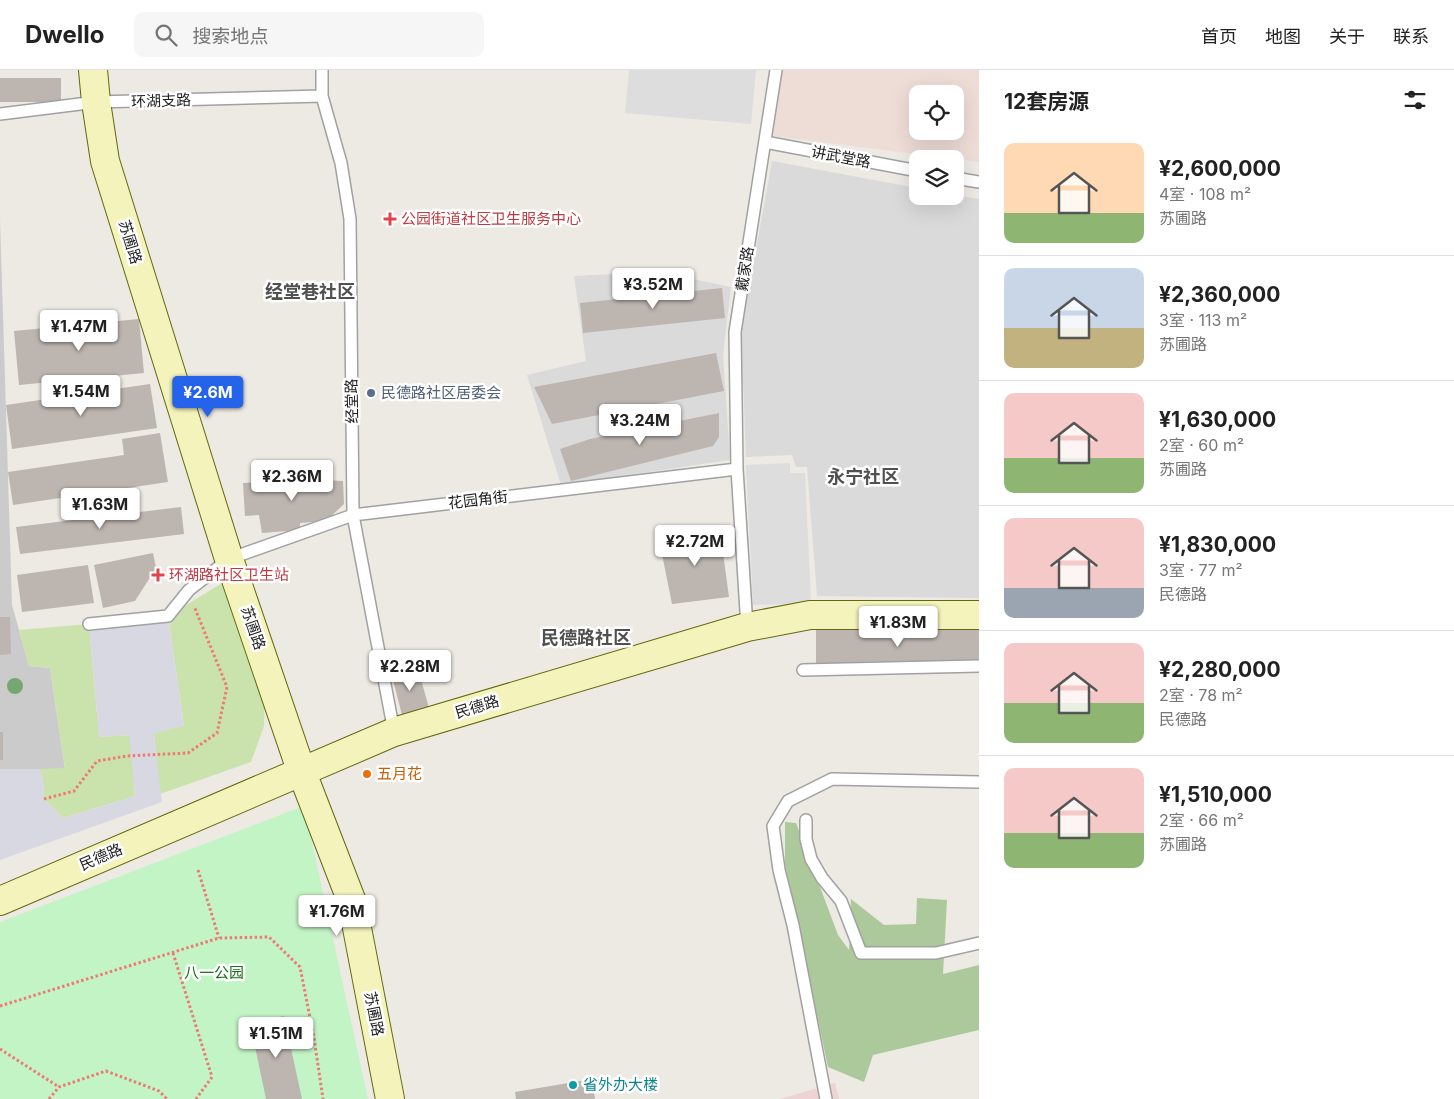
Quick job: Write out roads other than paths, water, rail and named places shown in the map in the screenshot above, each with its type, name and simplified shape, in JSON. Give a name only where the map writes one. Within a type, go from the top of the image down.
[{"type":"main road","name":"苏圃路","points":[[93,70],[105,161],[229,559],[301,770],[352,902],[390,1099]]},
{"type":"main road","name":"民德路","points":[[0,901],[301,770],[394,732],[747,627],[810,615],[979,615]]},
{"type":"lane","name":"经堂路","points":[[322,70],[322,96],[340,163],[350,219],[353,515],[394,732]]},
{"type":"lane","name":"戴家路","points":[[738,469],[735,332],[776,70]]},
{"type":"lane","name":"环湖支路","points":[[0,114],[96,102],[322,96]]},
{"type":"lane","name":"讲武堂路","points":[[766,142],[909,169]]},
{"type":"lane","points":[[964,180],[979,182]]},
{"type":"lane","name":"花园角街","points":[[89,624],[168,616],[189,590],[229,559],[353,515],[738,469]]},
{"type":"lane","points":[[738,469],[747,627]]},
{"type":"lane","points":[[803,670],[979,666]]},
{"type":"lane","points":[[826,1099],[793,925],[779,870],[773,826],[788,801],[832,779],[979,782]]},
{"type":"lane","points":[[806,820],[806,839],[811,859],[822,878],[840,901],[861,954],[936,954],[979,944]]},
{"type":"place","name":"公园街道社区卫生服务中心","points":[[390,219]]},
{"type":"place","name":"民德路社区居委会","points":[[371,393]]},
{"type":"place","name":"环湖路社区卫生站","points":[[158,575]]},
{"type":"place","name":"五月花","points":[[367,774]]},
{"type":"place","name":"省外办大楼","points":[[573,1085]]},
{"type":"district","name":"经堂巷社区","points":[[310,292]]},
{"type":"district","name":"永宁社区","points":[[863,477]]},
{"type":"district","name":"民德路社区","points":[[586,638]]},
{"type":"park label","name":"八一公园","points":[[214,973]]}]
